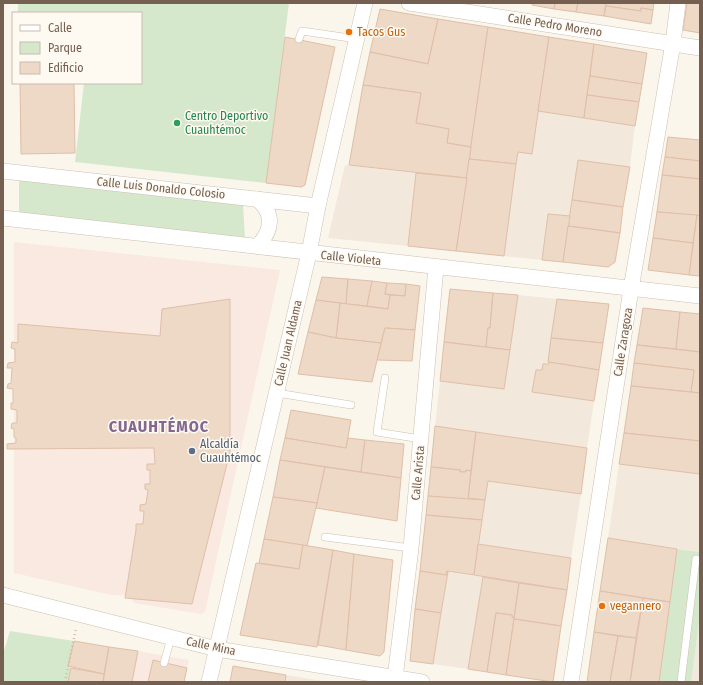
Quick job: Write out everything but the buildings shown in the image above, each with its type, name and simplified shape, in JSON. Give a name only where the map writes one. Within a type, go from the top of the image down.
[{"type":"street","name":"Calle Juan Aldama","points":[[209,682],[277,393],[365,3]]},
{"type":"street","name":"Calle Pedro Moreno","points":[[409,3],[700,48]]},
{"type":"street","name":"Calle Zaragoza","points":[[571,682],[631,288],[673,43],[678,3]]},
{"type":"street","name":"Calle Luis Donaldo Colosio","points":[[3,171],[318,206]]},
{"type":"street","points":[[257,199],[264,205],[269,215],[269,227],[265,238],[258,246]]},
{"type":"street","name":"Calle Violeta","points":[[3,218],[700,296]]},
{"type":"street","name":"Calle Arista","points":[[395,678],[411,548],[436,267]]},
{"type":"street","name":"Calle Mina","points":[[3,595],[217,649],[422,682]]},
{"type":"lane","points":[[299,40],[302,31],[357,39]]},
{"type":"lane","points":[[385,378],[377,432],[421,439]]},
{"type":"lane","points":[[277,393],[351,405]]},
{"type":"lane","points":[[325,537],[411,548]]},
{"type":"lane","points":[[680,682],[696,559]]},
{"type":"lane","points":[[164,663],[171,638]]},
{"type":"path","points":[[65,682],[79,614]]},
{"type":"shaded area","points":[[538,111],[635,126],[630,167],[578,160],[570,216],[548,214],[542,260],[504,256],[518,152],[531,154]]},
{"type":"shaded area","points":[[345,165],[416,173],[408,246],[328,238]]},
{"type":"shaded area","points":[[14,242],[280,270],[205,612],[201,614],[134,603],[129,595],[111,595],[14,573]]},
{"type":"shaded area","points":[[518,295],[557,299],[548,362],[549,364],[543,364],[542,370],[536,370],[532,392],[594,401],[587,448],[435,426],[440,381],[504,388]]},
{"type":"shaded area","points":[[619,464],[700,474],[700,552],[608,538]]},
{"type":"shaded area","points":[[488,481],[581,494],[571,558],[478,544]]},
{"type":"shaded area","points":[[448,572],[483,577],[468,669],[433,664]]},
{"type":"shaded area","points":[[700,616],[700,682],[691,682]]},
{"type":"shaded area","points":[[138,651],[189,660],[184,682],[132,682]]},
{"type":"shaded area","points":[[286,675],[329,682],[285,682]]},
{"type":"green space","name":"Centro Deportivo Cuauhtémoc","points":[[18,3],[289,3],[266,183],[75,162],[84,84],[142,84],[142,12],[18,12]]},
{"type":"green space","points":[[19,179],[243,205],[245,238],[19,213]]},
{"type":"green space","points":[[677,549],[700,552],[700,616],[691,682],[659,682]]},
{"type":"green space","points":[[10,631],[74,641],[68,666],[71,668],[68,682],[3,682],[3,654]]},
{"type":"place","name":"Tacos Gus","points":[[349,32]]},
{"type":"place","name":"Centro Deportivo Cuauhtémoc","points":[[177,123]]},
{"type":"place","name":"Alcaldía Cuauhtémoc","points":[[192,451]]},
{"type":"place","name":"vegannero","points":[[602,606]]},
{"type":"district","name":"CUAUHTÉMOC","points":[[159,426]]}]
